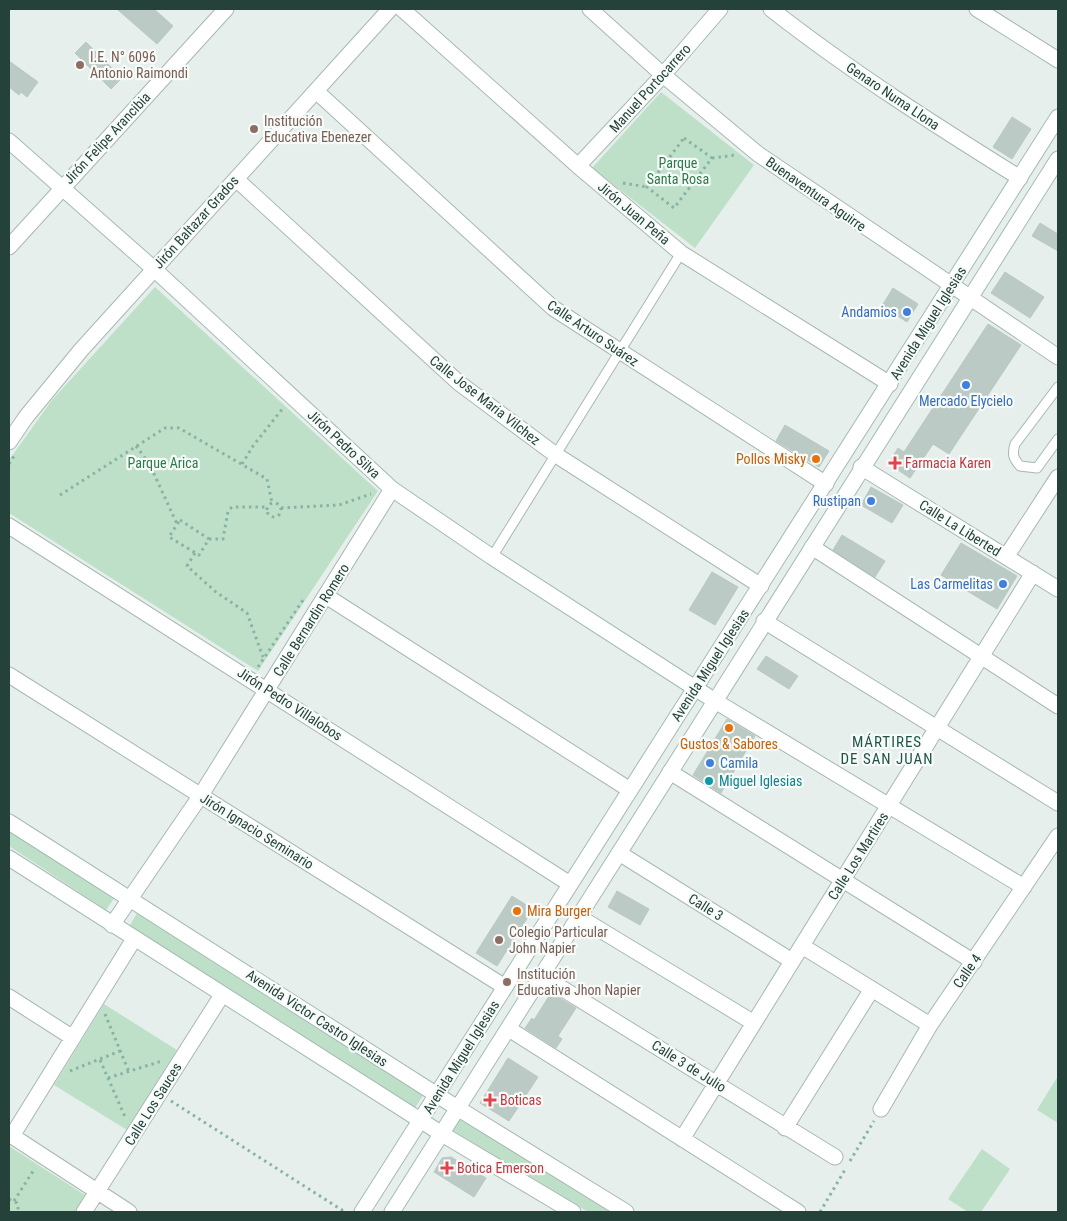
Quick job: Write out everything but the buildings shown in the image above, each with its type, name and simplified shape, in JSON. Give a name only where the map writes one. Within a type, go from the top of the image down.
[{"type":"street","name":"Jirón Felipe Arancibia","points":[[9,247],[226,9]]},
{"type":"street","name":"Jirón Baltazar Grados","points":[[9,442],[26,417],[75,358],[390,9]]},
{"type":"street","name":"Jirón Juan Peña","points":[[402,9],[578,166],[682,253],[890,384]]},
{"type":"street","name":"Buenaventura Aguirre","points":[[590,9],[663,75],[758,154],[1058,357]]},
{"type":"street","name":"Manuel Portocarrero","points":[[578,166],[663,75],[720,9]]},
{"type":"street","name":"Genaro Numa Llona","points":[[771,9],[820,47],[902,104],[1020,178]]},
{"type":"street","points":[[977,9],[1058,60]]},
{"type":"street","name":"Calle Arturo Suárez","points":[[316,91],[553,308],[826,484]]},
{"type":"street","name":"Avenida Miguel Iglesias","points":[[362,1212],[1058,117]]},
{"type":"street","name":"Jirón Pedro Silva","points":[[9,141],[154,269],[392,489],[694,690],[1024,887]]},
{"type":"street","name":"Avenida Miguel Iglesias","points":[[392,1212],[459,1109],[764,621],[1058,159]]},
{"type":"street","name":"Calle Jose Maria Vilchez","points":[[236,179],[460,383],[556,455],[761,586]]},
{"type":"street","name":"Calle La Liberted","points":[[861,468],[1058,589]]},
{"type":"street","points":[[1006,557],[1058,477]]},
{"type":"street","name":"Calle Bernardin Romero","points":[[112,925],[201,795],[392,489]]},
{"type":"street","name":"Jirón Pedro Villalobos","points":[[9,526],[570,884]]},
{"type":"street","points":[[812,547],[1058,706]]},
{"type":"street","name":"Calle Los Martires","points":[[682,1139],[1033,573]]},
{"type":"street","points":[[326,596],[630,790]]},
{"type":"street","points":[[764,621],[938,726],[1058,803]]},
{"type":"street","name":"Jirón Ignacio Seminario","points":[[9,675],[505,987]]},
{"type":"street","points":[[670,772],[974,962]]},
{"type":"street","name":"Avenida Victor Castro Iglesias","points":[[9,822],[459,1109],[626,1212]]},
{"type":"street","name":"Calle 4","points":[[881,1110],[930,1025],[1058,836]]},
{"type":"street","name":"Calle 3","points":[[619,853],[792,961]]},
{"type":"street","points":[[9,858],[442,1134],[573,1212]]},
{"type":"street","points":[[579,917],[754,1023]]},
{"type":"street","points":[[129,1212],[11,1135],[48,1079],[134,939]]},
{"type":"street","points":[[802,946],[930,1025]]},
{"type":"street","name":"Calle 3 de Julio","points":[[542,976],[785,1128],[835,1156]]},
{"type":"street","points":[[785,1128],[872,989]]},
{"type":"street","name":"Calle Los Sauces","points":[[84,1212],[222,995]]},
{"type":"street","points":[[9,997],[73,1038]]},
{"type":"street","points":[[509,1029],[798,1212]]},
{"type":"lane","points":[[492,557],[682,253]]},
{"type":"lane","points":[[1058,387],[1015,444],[1012,452],[1014,460],[1020,466],[1037,468],[1058,439]]},
{"type":"path","points":[[647,187],[684,138],[712,158],[737,155]]},
{"type":"path","points":[[730,149],[751,166],[758,154]]},
{"type":"path","points":[[621,183],[647,187],[674,208],[712,158]]},
{"type":"path","points":[[276,401],[290,414]]},
{"type":"path","points":[[242,464],[253,446],[283,408]]},
{"type":"path","points":[[60,495],[165,428],[173,426],[267,478],[272,503]]},
{"type":"path","points":[[136,446],[149,463],[177,524]]},
{"type":"path","points":[[368,486],[375,493]]},
{"type":"path","points":[[209,538],[198,555],[169,537],[180,520],[209,538],[223,539],[228,512],[232,507],[267,506],[272,503],[278,504],[281,508],[339,505],[375,493]]},
{"type":"path","points":[[369,501],[375,493]]},
{"type":"path","points":[[267,506],[267,514],[273,518],[280,515],[281,508]]},
{"type":"path","points":[[195,553],[187,566],[216,592],[247,613],[264,658]]},
{"type":"path","points":[[249,663],[257,668],[308,592]]},
{"type":"path","points":[[98,997],[128,1072]]},
{"type":"path","points":[[48,1079],[120,1051]]},
{"type":"path","points":[[108,1078],[186,1053]]},
{"type":"path","points":[[100,1060],[133,1136]]},
{"type":"path","points":[[160,1094],[345,1212]]},
{"type":"path","points":[[14,1201],[39,1162]]},
{"type":"path","points":[[9,1199],[18,1205],[19,1212]]},
{"type":"green space","name":"Parque Santa Rosa","points":[[661,92],[754,165],[695,248],[592,168]]},
{"type":"green space","name":"Parque Arica","points":[[155,287],[378,491],[258,671],[9,513],[9,460],[52,400]]},
{"type":"green space","points":[[9,830],[115,897],[106,910],[9,846]]},
{"type":"green space","points":[[137,913],[424,1094],[415,1108],[129,927]]},
{"type":"green space","points":[[104,1004],[177,1050],[127,1130],[54,1085]]},
{"type":"green space","points":[[1058,1076],[1058,1123],[1037,1110]]},
{"type":"green space","points":[[459,1118],[614,1212],[588,1212],[452,1130]]},
{"type":"green space","points":[[9,1146],[88,1197],[78,1212],[9,1212]]},
{"type":"green space","points":[[982,1149],[1010,1169],[981,1212],[968,1212],[948,1199]]},
{"type":"place","name":"I.E. N° 6096 Antonio Raimondi","points":[[80,65]]},
{"type":"place","name":"Institución Educativa Ebenezer","points":[[254,129]]},
{"type":"place","name":"Andamios","points":[[907,312]]},
{"type":"place","name":"Mercado Elycielo","points":[[966,385]]},
{"type":"place","name":"Pollos Misky","points":[[816,459]]},
{"type":"place","name":"Farmacia Karen","points":[[895,463]]},
{"type":"place","name":"Rustipan","points":[[871,501]]},
{"type":"place","name":"Las Carmelitas","points":[[1003,584]]},
{"type":"place","name":"Gustos & Sabores","points":[[729,728]]},
{"type":"place","name":"Camila","points":[[710,763]]},
{"type":"place","name":"Miguel Iglesias","points":[[709,781]]},
{"type":"place","name":"Mira Burger","points":[[517,911]]},
{"type":"place","name":"Colegio Particular John Napier","points":[[499,940]]},
{"type":"place","name":"Institución Educativa Jhon Napier","points":[[507,982]]},
{"type":"place","name":"Boticas","points":[[490,1100]]},
{"type":"place","name":"Botica Emerson","points":[[447,1168]]},
{"type":"district","name":"MÁRTIRES DE SAN JUAN","points":[[887,750]]}]
